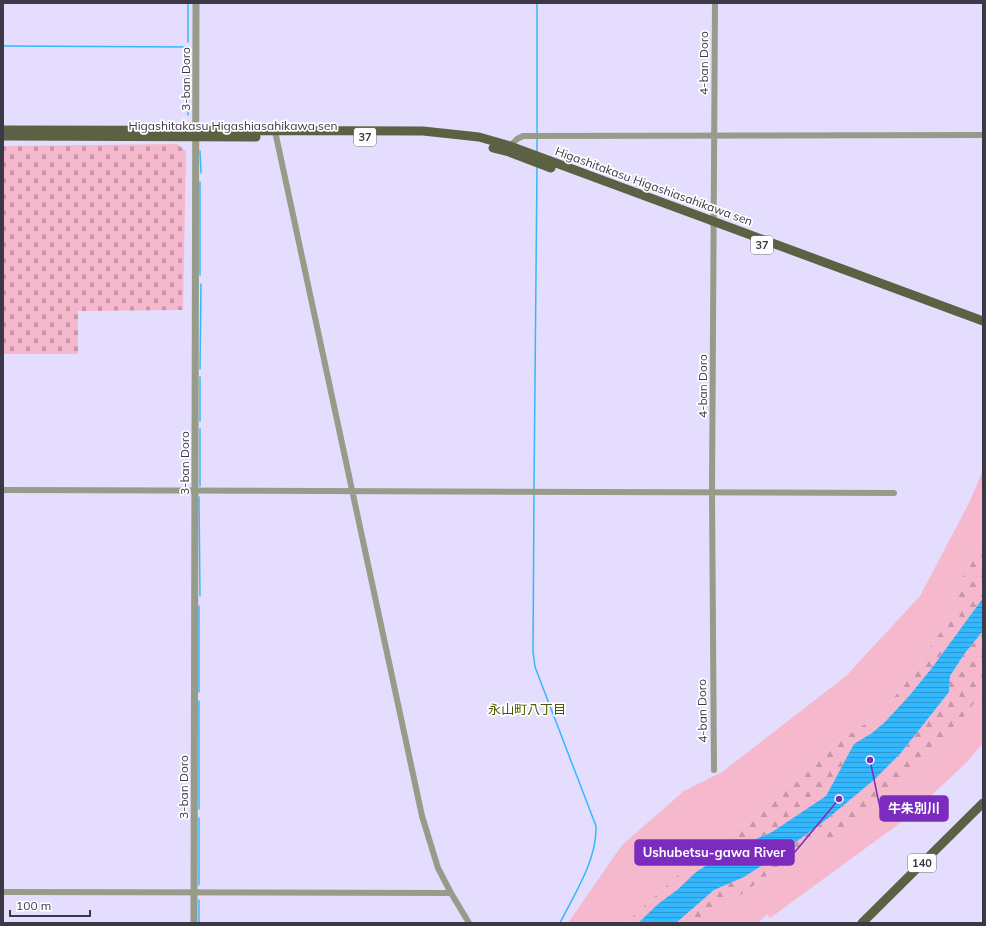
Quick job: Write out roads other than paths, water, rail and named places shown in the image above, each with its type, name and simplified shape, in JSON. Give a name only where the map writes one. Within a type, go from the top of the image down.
[{"type":"main road","name":"Higashitakasu Higashiasahikawa sen","points":[[3,130],[196,134]]},
{"type":"main road","name":"Higashitakasu Higashiasahikawa sen","points":[[3,136],[276,134],[424,137],[478,143],[509,149],[983,321]]},
{"type":"main road","name":"Higashitakasu Higashiasahikawa sen","points":[[714,224],[983,327]]},
{"type":"main road","name":"140","points":[[862,923],[982,807]]},
{"type":"street","name":"3-ban Doro","points":[[194,923],[196,3]]},
{"type":"street","name":"4-ban Doro","points":[[714,770],[712,492],[715,3]]},
{"type":"street","points":[[276,134],[422,816],[438,868],[469,923]]},
{"type":"street","points":[[509,149],[517,139],[523,136],[983,135]]},
{"type":"street","points":[[3,490],[894,493]]},
{"type":"street","points":[[3,892],[451,893]]},
{"type":"water","points":[[983,598],[983,631],[965,653],[950,676],[949,692],[900,754],[875,779],[827,819],[777,856],[744,877],[714,890],[676,923],[638,923],[696,872],[731,850],[772,832],[826,796],[854,744],[872,733],[885,722],[909,696],[931,669]]},
{"type":"waterway","points":[[188,3],[188,42]]},
{"type":"waterway","points":[[537,3],[537,133]]},
{"type":"waterway","points":[[3,46],[188,47]]},
{"type":"waterway","points":[[188,52],[188,76]]},
{"type":"waterway","points":[[188,82],[188,115]]},
{"type":"waterway","points":[[537,137],[537,153]]},
{"type":"waterway","points":[[200,151],[201,173]]},
{"type":"waterway","points":[[534,489],[537,167]]},
{"type":"waterway","points":[[200,182],[200,275]]},
{"type":"waterway","points":[[200,369],[201,284]]},
{"type":"waterway","points":[[200,377],[200,421]]},
{"type":"waterway","points":[[200,429],[200,486]]},
{"type":"waterway","points":[[534,493],[533,651],[535,667],[596,826],[593,851],[589,864],[560,923]]},
{"type":"waterway","points":[[199,497],[200,596]]},
{"type":"waterway","points":[[199,606],[199,692]]},
{"type":"waterway","points":[[199,701],[199,809]]},
{"type":"waterway","points":[[199,818],[199,885]]},
{"type":"waterway","points":[[199,900],[199,923]]},
{"type":"place","name":"牛朱別川","points":[[870,760]]},
{"type":"place","name":"Ushubetsu-gawa River","points":[[839,799]]},
{"type":"district","name":"永山町八丁目","points":[[527,709]]}]
